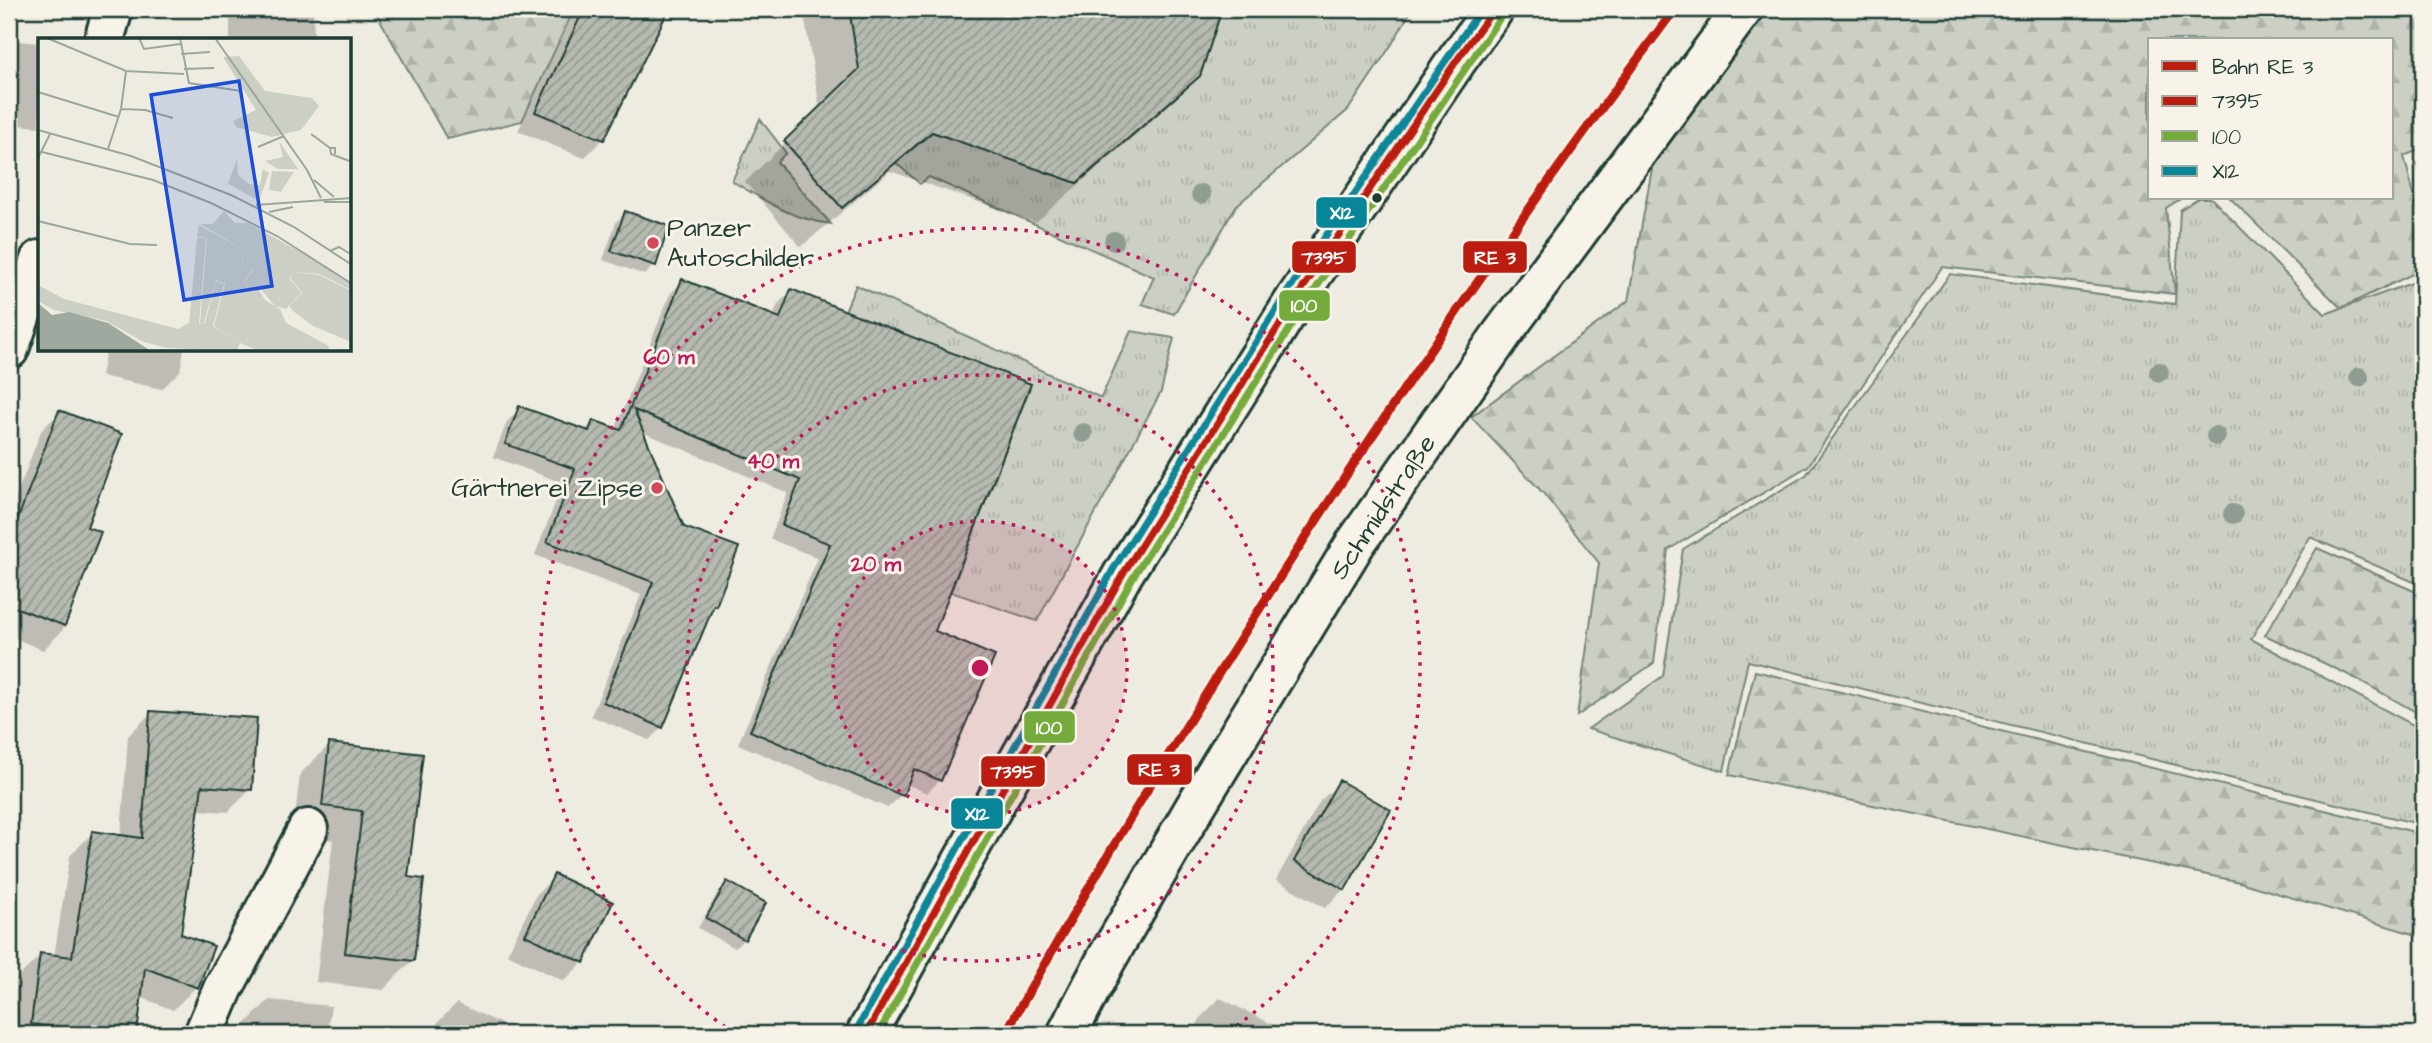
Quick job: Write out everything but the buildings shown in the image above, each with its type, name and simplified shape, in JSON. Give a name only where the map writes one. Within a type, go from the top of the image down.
[{"type":"street","points":[[105,38],[113,9]]},
{"type":"street","points":[[1457,60],[1468,9]]},
{"type":"street","points":[[866,1034],[1123,574],[1295,300],[1494,9]]},
{"type":"street","name":"Schmidstraße","points":[[1067,1034],[1106,960],[1195,807],[1355,544],[1502,334],[1743,9]]},
{"type":"street","points":[[9,349],[38,266]]},
{"type":"street","points":[[204,1034],[223,989],[308,829]]},
{"type":"green space","points":[[374,9],[574,9],[522,121],[447,139]]},
{"type":"green space","points":[[1222,9],[1412,9],[1348,110],[1236,206],[1174,314],[1142,304],[1154,277],[929,177],[920,184],[896,163],[932,132],[1077,183],[1200,76]]},
{"type":"green space","points":[[1767,9],[2423,9],[2423,148],[2404,156],[2423,231],[2423,269],[2341,308],[2232,200],[2394,200],[2394,38],[2148,38],[2148,200],[2179,200],[2166,208],[2175,294],[1942,267],[1808,466],[1668,550],[1654,663],[1577,716],[1599,563],[1543,493],[1471,417],[1628,301],[1655,152]]},
{"type":"green space","points":[[760,119],[786,153],[777,162],[831,224],[791,213],[732,181]]},
{"type":"green space","points":[[2195,200],[2213,200],[2325,314],[2423,279],[2423,586],[2310,537],[2251,639],[2423,730],[2423,825],[1748,661],[1724,771],[1588,729],[1663,676],[1683,549],[1806,475],[1950,274],[2175,304],[2180,210]]},
{"type":"green space","points":[[856,285],[1101,398],[1131,331],[1174,338],[1161,392],[1037,621],[951,592],[1031,384],[845,311]]},
{"type":"green space","points":[[2317,548],[2423,595],[2423,716],[2357,679],[2265,635]]},
{"type":"green space","points":[[1755,671],[2423,834],[2423,937],[2236,881],[1729,775]]},
{"type":"transit line","name":"X12","points":[[857,1029],[1114,568],[1286,294],[1481,9]]},
{"type":"transit line","name":"7395","points":[[866,1034],[1123,574],[1295,300],[1494,9]]},
{"type":"transit line","points":[[1005,1034],[1160,769],[1323,510],[1495,257],[1675,9]]},
{"type":"transit line","name":"100","points":[[878,1034],[1132,579],[1304,306],[1502,15]]},
{"type":"place","name":"Panzer Autoschilder","points":[[653,243]]},
{"type":"place","name":"Gärtnerei Zipse","points":[[657,488]]}]
